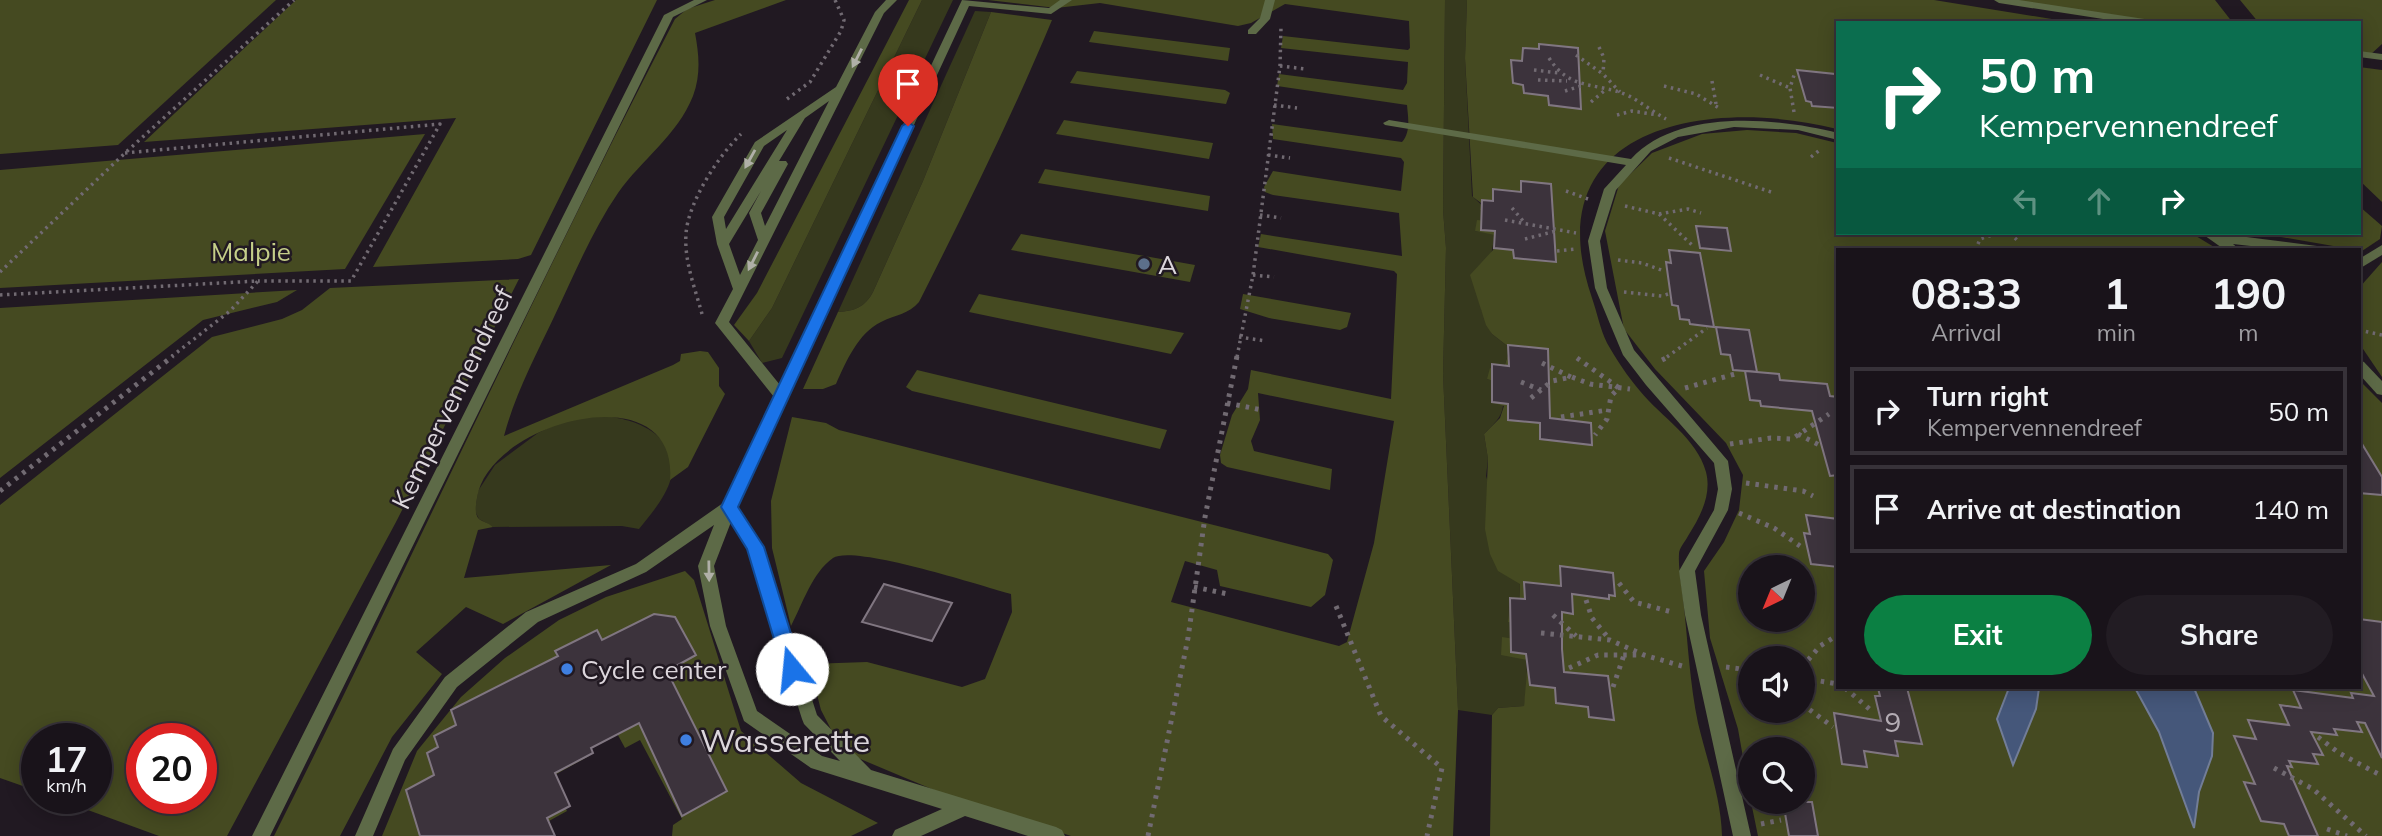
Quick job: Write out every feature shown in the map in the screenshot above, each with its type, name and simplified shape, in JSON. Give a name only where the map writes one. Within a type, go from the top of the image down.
[{"type":"street","name":"Kempervennendreef","points":[[261,836],[669,15],[702,0]]},
{"type":"street","points":[[781,396],[722,323],[880,12],[891,0]]},
{"type":"street","points":[[1056,836],[961,809],[864,774],[817,762],[750,716],[718,626],[706,566],[729,507],[966,1],[1051,11],[1067,0]]},
{"type":"street","points":[[1252,32],[1265,19],[1270,0]]},
{"type":"street","points":[[1999,0],[2138,21]]},
{"type":"street","points":[[2361,54],[2382,57]]},
{"type":"street","points":[[739,289],[723,244],[718,216],[758,144],[842,87]]},
{"type":"street","points":[[764,239],[755,213],[802,127],[830,110]]},
{"type":"street","points":[[723,244],[801,116]]},
{"type":"street","points":[[1389,124],[1635,163]]},
{"type":"street","points":[[1742,836],[1693,615],[1687,571],[1722,505],[1725,481],[1721,461],[1640,368],[1616,327],[1601,288],[1595,236],[1610,189],[1647,149],[1675,134],[1738,124],[1798,127],[1836,136]]},
{"type":"street","points":[[2212,235],[2231,248]]},
{"type":"street","points":[[2212,235],[2303,248]]},
{"type":"street","points":[[2361,261],[2382,249]]},
{"type":"street","points":[[2361,367],[2382,390]]},
{"type":"street","points":[[729,507],[755,547],[810,719],[864,774]]},
{"type":"street","points":[[364,836],[399,755],[452,682],[533,617],[641,568],[729,507]]},
{"type":"street","points":[[901,836],[961,809]]},
{"type":"path","points":[[0,272],[125,153],[294,0]]},
{"type":"path","points":[[1148,836],[1188,638],[1194,587],[1239,337],[1253,275],[1280,66],[1282,19]]},
{"type":"path","points":[[1599,47],[1604,58],[1603,75]]},
{"type":"path","points":[[1576,55],[1603,75],[1620,93],[1692,131]]},
{"type":"path","points":[[1549,58],[1568,81]]},
{"type":"path","points":[[1280,66],[1306,69]]},
{"type":"path","points":[[1534,69],[1559,73]]},
{"type":"path","points":[[1795,72],[1790,88],[1798,127]]},
{"type":"path","points":[[1760,75],[1790,88]]},
{"type":"path","points":[[1538,80],[1568,81],[1620,93]]},
{"type":"path","points":[[1712,81],[1716,105]]},
{"type":"path","points":[[1565,91],[1582,86]]},
{"type":"path","points":[[1664,86],[1686,90],[1716,105],[1738,124]]},
{"type":"path","points":[[1591,102],[1605,91]]},
{"type":"path","points":[[1274,105],[1297,108]]},
{"type":"path","points":[[1617,115],[1632,111],[1659,115]]},
{"type":"path","points":[[0,295],[258,281],[351,281],[440,124],[125,153]]},
{"type":"path","points":[[1647,149],[1677,162],[1709,169],[1774,193]]},
{"type":"path","points":[[1268,155],[1290,158]]},
{"type":"path","points":[[1606,201],[1659,214],[1688,209],[1701,213]]},
{"type":"path","points":[[1512,208],[1524,222]]},
{"type":"path","points":[[1659,214],[1692,245]]},
{"type":"path","points":[[1260,215],[1281,218]]},
{"type":"path","points":[[1505,220],[1595,236]]},
{"type":"path","points":[[1525,239],[1557,231]]},
{"type":"path","points":[[1978,244],[1980,239],[1992,235]]},
{"type":"path","points":[[2012,235],[2017,240]]},
{"type":"path","points":[[1596,257],[1642,263],[1664,271]]},
{"type":"path","points":[[1253,275],[1274,277]]},
{"type":"path","points":[[0,491],[230,311],[258,281]]},
{"type":"path","points":[[1601,288],[1651,296],[1668,294]]},
{"type":"path","points":[[1640,368],[1666,358],[1707,328]]},
{"type":"path","points":[[2361,330],[2382,335]]},
{"type":"path","points":[[1239,337],[1266,341]]},
{"type":"path","points":[[1577,358],[1619,388]]},
{"type":"path","points":[[1542,363],[1590,384],[1645,391],[1718,381],[1735,374]]},
{"type":"path","points":[[1531,398],[1552,382],[1572,377]]},
{"type":"path","points":[[1521,382],[1541,390]]},
{"type":"path","points":[[1595,435],[1608,419],[1611,396],[1619,388]]},
{"type":"path","points":[[1227,403],[1262,410]]},
{"type":"path","points":[[1561,417],[1608,410]]},
{"type":"path","points":[[1709,446],[1771,438],[1782,441],[1792,439],[1829,414]]},
{"type":"path","points":[[1798,434],[1824,447]]},
{"type":"path","points":[[1725,481],[1769,485],[1814,496]]},
{"type":"path","points":[[1722,505],[1774,528],[1800,546]]},
{"type":"path","points":[[1619,583],[1623,593],[1637,605],[1693,615]]},
{"type":"path","points":[[1194,587],[1228,594]]},
{"type":"path","points":[[1587,600],[1592,618],[1610,640]]},
{"type":"path","points":[[1336,606],[1381,716],[1442,768],[1427,836]]},
{"type":"path","points":[[1553,615],[1576,636]]},
{"type":"path","points":[[1541,633],[1610,640],[1644,655],[1706,673]]},
{"type":"path","points":[[1815,652],[1833,638]]},
{"type":"path","points":[[1569,668],[1598,655],[1644,655]]},
{"type":"path","points":[[1613,687],[1625,655]]},
{"type":"path","points":[[1815,680],[1836,684]]},
{"type":"path","points":[[1846,689],[1873,712]]},
{"type":"path","points":[[1815,714],[1833,727]]},
{"type":"path","points":[[2318,737],[2339,753],[2382,776]]},
{"type":"path","points":[[2274,768],[2308,783],[2338,814],[2366,836]]},
{"type":"path","points":[[2327,829],[2347,836]]},
{"type":"green space","points":[[0,0],[276,0],[118,145],[0,154]]},
{"type":"green space","points":[[296,0],[657,0],[531,255],[518,259],[373,267],[456,118],[144,142]]},
{"type":"green space","points":[[715,0],[786,0],[695,33],[698,64],[693,96],[678,123],[627,181],[600,222],[526,375],[504,436],[673,365],[680,361],[681,354],[708,352],[719,368],[719,386],[725,394],[688,467],[670,480],[665,446],[645,426],[616,417],[581,419],[545,430],[513,447],[489,471],[477,498],[477,517],[493,527],[478,530],[464,578],[611,565],[503,624],[466,607],[416,652],[442,674],[392,737],[340,836],[274,836],[572,222],[675,19],[687,9]]},
{"type":"green space","points":[[909,0],[922,0],[772,308],[749,341],[734,325],[757,293]]},
{"type":"green space","points":[[922,0],[953,0],[782,358],[762,363],[749,341],[772,308]]},
{"type":"green space","points":[[988,0],[1445,0],[1443,210],[1446,248],[1443,374],[1458,710],[1453,836],[1071,836],[934,790],[858,758],[837,741],[821,710],[809,664],[867,662],[962,687],[985,679],[1012,612],[1011,594],[890,561],[845,555],[833,558],[819,572],[791,626],[772,548],[771,501],[792,417],[826,423],[839,430],[1328,554],[1333,560],[1325,595],[1311,607],[1220,586],[1217,570],[1185,561],[1171,602],[1339,646],[1347,642],[1374,543],[1394,421],[1258,393],[1260,420],[1251,441],[1254,451],[1332,469],[1330,490],[1227,467],[1221,463],[1220,455],[1232,415],[1248,389],[1251,370],[1391,399],[1397,274],[1394,271],[1258,247],[1261,234],[1402,256],[1399,213],[1273,195],[1265,192],[1264,187],[1273,171],[1401,191],[1404,162],[1401,158],[1273,139],[1272,124],[1402,142],[1408,129],[1407,105],[1277,86],[1279,74],[1403,90],[1407,83],[1408,62],[1281,48],[1283,36],[1408,50],[1409,21],[1285,4],[1251,23],[1238,26],[1100,3],[1056,8]]},
{"type":"green space","points":[[1445,0],[1467,0],[1465,58],[1472,196],[1488,211],[1475,231],[1495,234],[1481,309],[1492,334],[1510,348],[1503,371],[1487,379],[1502,383],[1503,400],[1502,412],[1484,434],[1488,459],[1486,476],[1520,584],[1519,607],[1509,605],[1508,621],[1516,623],[1520,635],[1527,683],[1524,706],[1498,708],[1492,715],[1458,710],[1443,374],[1446,248],[1443,210]]},
{"type":"green space","points":[[1467,0],[1934,0],[2064,21],[1836,21],[1836,129],[1788,120],[1738,117],[1689,123],[1645,136],[1610,160],[1587,194],[1580,239],[1592,298],[1607,343],[1648,401],[1687,438],[1706,472],[1704,505],[1680,550],[1679,560],[1693,694],[1716,793],[1722,836],[1490,836],[1492,715],[1498,708],[1524,706],[1528,660],[1501,655],[1502,637],[1515,639],[1516,623],[1508,622],[1509,605],[1519,606],[1520,584],[1498,571],[1490,554],[1485,529],[1488,459],[1484,434],[1500,418],[1504,406],[1494,403],[1502,384],[1487,379],[1490,368],[1503,371],[1510,348],[1492,334],[1486,325],[1470,275],[1493,250],[1495,235],[1475,231],[1477,220],[1487,221],[1488,211],[1480,210],[1481,203],[1473,197],[1465,58]]},
{"type":"green space","points":[[1995,0],[2215,0],[2231,21],[2126,21]]},
{"type":"green space","points":[[2240,0],[2382,0],[2382,44],[2370,55],[2361,56],[2361,21],[2257,21]]},
{"type":"green space","points":[[975,11],[991,12],[923,181],[873,292],[859,307],[838,312]]},
{"type":"green space","points":[[991,12],[1052,20],[1005,127],[954,232],[919,302],[866,333],[854,349],[836,384],[823,389],[803,389],[838,312],[859,307],[873,292],[923,181]]},
{"type":"green space","points":[[1094,31],[1230,48],[1228,61],[1089,42]]},
{"type":"green space","points":[[2361,67],[2382,70],[2382,202],[2361,182]]},
{"type":"green space","points":[[1077,71],[1225,90],[1230,93],[1226,104],[1070,83]]},
{"type":"green space","points":[[1064,120],[1213,143],[1209,159],[1056,134]]},
{"type":"green space","points":[[1747,130],[1796,133],[1836,143],[1836,235],[2194,235],[2216,248],[1836,248],[1836,689],[2009,689],[2013,764],[2036,709],[2039,689],[2136,689],[2159,732],[2194,826],[2199,792],[2212,756],[2213,733],[2194,689],[2361,689],[2361,382],[2382,403],[2382,836],[1758,836],[1753,814],[1815,814],[1815,737],[1739,737],[1710,638],[1704,571],[1724,542],[1739,510],[1743,475],[1726,443],[1655,369],[1624,329],[1605,231],[1619,185],[1652,153],[1702,134]]},
{"type":"green space","name":"Malpie","points":[[425,134],[345,269],[0,288],[0,170]]},
{"type":"green space","points":[[1045,169],[1210,196],[1208,211],[1038,183]]},
{"type":"green space","points":[[2361,208],[2382,226],[2380,239],[2362,251],[2361,248],[2345,248],[2270,235],[2361,235]]},
{"type":"green space","points":[[1021,234],[1195,265],[1190,282],[1011,250]]},
{"type":"green space","points":[[2382,262],[2382,377],[2361,346],[2361,286]]},
{"type":"green space","points":[[519,279],[396,522],[227,836],[159,836],[99,814],[112,814],[112,723],[21,723],[21,785],[0,778],[0,505],[212,337],[282,319],[302,310],[330,288]]},
{"type":"green space","points":[[297,290],[277,302],[203,320],[0,478],[0,308]]},
{"type":"green space","points":[[979,294],[1184,333],[1171,354],[969,312]]},
{"type":"green space","points":[[1243,294],[1351,313],[1347,327],[1340,330],[1269,318],[1240,309]]},
{"type":"green space","points":[[917,370],[1167,430],[1160,449],[912,391],[906,387]]},
{"type":"green space","points":[[607,416],[636,423],[649,429],[668,449],[672,462],[669,485],[658,505],[639,529],[622,526],[493,527],[479,519],[475,511],[478,491],[495,465],[538,433],[561,422]]},
{"type":"green space","points":[[685,571],[694,580],[741,731],[801,783],[878,823],[851,836],[672,836],[673,825],[682,819],[640,740],[625,748],[596,695],[567,710],[589,756],[551,777],[567,811],[540,826],[545,836],[382,836],[417,751],[461,697],[505,658],[559,620],[606,597]]},
{"type":"water","points":[[2009,689],[2039,689],[2036,709],[2013,765],[1997,719]]},
{"type":"water","points":[[2136,689],[2194,689],[2213,733],[2212,756],[2199,792],[2194,828],[2159,732]]},
{"type":"building","points":[[1539,44],[1578,48],[1581,109],[1549,105],[1548,96],[1524,93],[1523,85],[1513,83],[1511,60],[1522,61],[1523,48],[1539,49]]},
{"type":"building","points":[[1797,70],[1835,74],[1836,108],[1812,106],[1811,102],[1806,101]]},
{"type":"building","points":[[1521,181],[1551,184],[1556,262],[1514,258],[1513,250],[1494,248],[1495,231],[1481,230],[1482,200],[1493,201],[1493,189],[1521,192]]},
{"type":"building","points":[[1696,226],[1727,228],[1731,251],[1700,248]]},
{"type":"building","points":[[1669,250],[1700,253],[1714,327],[1690,324],[1689,320],[1680,319],[1678,306],[1672,305],[1666,262],[1671,263]]},
{"type":"building","points":[[1716,327],[1749,330],[1757,372],[1733,370],[1730,355],[1721,354]]},
{"type":"building","points":[[1508,345],[1548,349],[1550,418],[1591,423],[1592,445],[1540,439],[1540,423],[1508,420],[1508,404],[1492,402],[1492,364],[1509,366]]},
{"type":"building","points":[[1745,371],[1779,374],[1780,380],[1827,384],[1830,396],[1836,397],[1836,475],[1830,476],[1812,411],[1761,406],[1760,401],[1750,400]]},
{"type":"building","points":[[2361,442],[2382,477],[2382,495],[2361,493]]},
{"type":"building","points":[[1806,515],[1836,519],[1836,567],[1815,564],[1815,555],[1809,555],[1804,533],[1810,534]]},
{"type":"building","points":[[1560,566],[1613,573],[1615,596],[1609,595],[1609,599],[1572,594],[1573,614],[1562,612],[1562,649],[1564,672],[1608,676],[1614,720],[1589,717],[1588,707],[1556,703],[1555,688],[1530,685],[1526,654],[1511,652],[1510,598],[1525,599],[1524,582],[1561,586]]},
{"type":"building","points":[[884,584],[952,603],[932,641],[862,622]]},
{"type":"building","points":[[654,614],[675,617],[696,655],[667,671],[727,791],[682,816],[639,723],[591,748],[593,753],[555,773],[570,806],[547,818],[555,836],[420,836],[406,790],[434,775],[427,753],[438,747],[434,736],[456,725],[451,710],[558,656],[555,651],[597,630],[602,640]]},
{"type":"building","points":[[2361,619],[2382,622],[2382,758],[2365,723],[2357,722],[2362,732],[2334,729],[2337,735],[2311,732],[2323,755],[2313,754],[2318,764],[2289,761],[2292,767],[2287,766],[2318,836],[2289,836],[2284,824],[2261,821],[2244,782],[2255,784],[2234,736],[2256,739],[2248,720],[2289,725],[2280,705],[2301,708],[2293,690],[2353,698],[2351,693],[2374,696],[2361,672]]},
{"type":"building","points":[[1878,689],[1907,689],[1922,744],[1895,741],[1898,756],[1864,751],[1867,767],[1842,764],[1834,713],[1881,721],[1875,696],[1880,696]]},
{"type":"building","points":[[1785,814],[1814,814],[1818,836],[1789,836]]},
{"type":"place","name":"A","points":[[1144,264]]},
{"type":"place","name":"Cycle center","points":[[567,669]]},
{"type":"place","name":"Wasserette","points":[[686,740]]},
{"type":"route","points":[[792,669],[755,547],[729,507],[908,126]]}]
